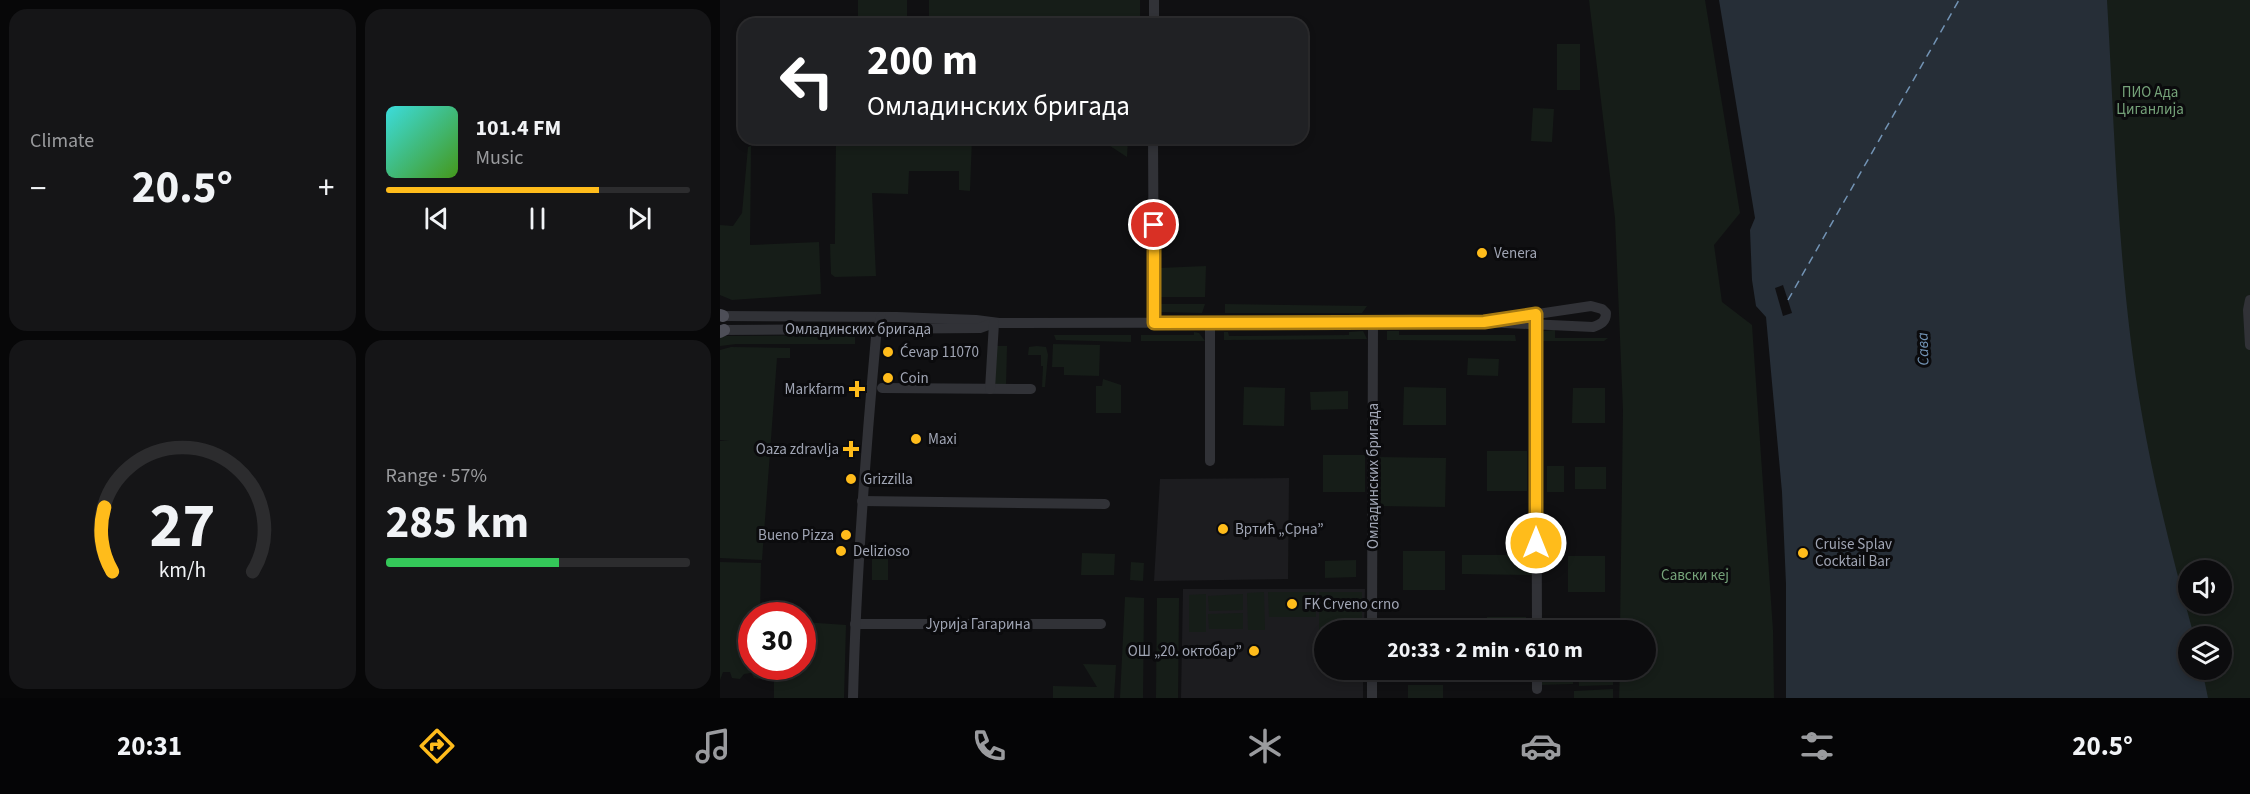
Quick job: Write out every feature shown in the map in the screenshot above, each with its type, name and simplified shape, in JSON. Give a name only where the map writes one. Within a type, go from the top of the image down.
[{"type":"street","points":[[1154,0],[1154,18]]},
{"type":"street","points":[[1153,144],[1154,323]]},
{"type":"street","points":[[2250,300],[2248,310],[2250,345]]},
{"type":"street","name":"Омладинских бригада","points":[[721,316],[881,316],[976,320],[994,323],[1484,322],[1593,327],[1601,324],[1606,313],[1602,309],[1591,306],[1484,322]]},
{"type":"street","points":[[1536,314],[1537,620]]},
{"type":"street","points":[[853,698],[862,501],[877,330],[881,316]]},
{"type":"street","points":[[990,388],[994,323]]},
{"type":"street","name":"Омладинских бригада","points":[[722,331],[980,328],[994,323]]},
{"type":"street","points":[[1210,323],[1210,461]]},
{"type":"street","name":"Омладинских бригада","points":[[1372,620],[1373,323]]},
{"type":"street","points":[[882,388],[1031,389]]},
{"type":"street","points":[[862,501],[1106,504]]},
{"type":"street","name":"Јурија Гагарина","points":[[855,624],[1101,624]]},
{"type":"street","points":[[1372,680],[1372,698]]},
{"type":"street","points":[[1537,680],[1537,689]]},
{"type":"shaded area","name":"Вртић „Срна”","points":[[1289,478],[1288,579],[1154,581],[1160,479]]},
{"type":"shaded area","name":"ОШ „20. октобар”","points":[[1183,589],[1365,589],[1364,620],[1314,620],[1314,680],[1363,680],[1363,698],[1181,698]]},
{"type":"green space","points":[[858,0],[907,0],[907,18],[858,18]]},
{"type":"green space","points":[[929,0],[1140,0],[1140,18],[929,18]]},
{"type":"green space","name":"Савски кеј","points":[[1589,0],[1705,0],[1740,213],[1714,245],[1722,302],[1752,325],[1773,630],[1774,698],[1619,698],[1620,680],[1656,680],[1656,620],[1620,620],[1623,410],[1615,218]]},
{"type":"green space","name":"ПИО Ада Циганлија","points":[[2033,0],[2250,0],[2250,698],[2159,698]]},
{"type":"green space","points":[[1557,44],[1580,44],[1580,90],[1557,90]]},
{"type":"green space","points":[[1533,108],[1554,109],[1552,142],[1531,141]]},
{"type":"green space","points":[[836,144],[972,144],[970,191],[959,190],[959,171],[909,171],[908,194],[872,193],[876,276],[835,277],[831,274],[830,244],[835,244]]},
{"type":"green space","points":[[1107,144],[1128,144],[1127,157]]},
{"type":"green space","points":[[751,146],[750,245],[819,242],[821,294],[732,300],[720,295],[720,225],[733,226],[742,213],[748,147]]},
{"type":"green space","points":[[1206,266],[1205,297],[1160,297],[1159,268]]},
{"type":"green space","points":[[1158,304],[1205,304],[1202,313],[1160,312]]},
{"type":"green space","points":[[1225,304],[1367,306],[1362,313],[1225,313]]},
{"type":"green space","points":[[1555,330],[1555,338],[1608,338],[1604,341],[1540,341],[1539,334]]},
{"type":"green space","points":[[1363,331],[1367,339],[1224,340],[1224,332],[1228,332],[1229,336],[1349,335],[1349,332]]},
{"type":"green space","points":[[1387,331],[1399,331],[1399,335],[1515,335],[1516,341],[1387,340]]},
{"type":"green space","points":[[1194,332],[1199,333],[1205,341],[1141,341],[1141,335],[1194,335]]},
{"type":"green space","points":[[855,335],[855,344],[720,346],[720,337],[725,336]]},
{"type":"green space","points":[[1054,335],[1131,335],[1131,342],[1056,340]]},
{"type":"green space","points":[[1053,344],[1100,345],[1099,376],[1064,375],[1064,367],[1052,367]]},
{"type":"green space","points":[[995,346],[1007,346],[1006,386],[993,386]]},
{"type":"green space","points":[[731,347],[790,348],[790,358],[777,358],[762,560],[720,558],[720,441],[729,441],[720,440],[720,350]]},
{"type":"green space","points":[[1029,347],[1046,347],[1048,355],[1045,387],[1042,387],[1041,355],[1028,355]]},
{"type":"green space","points":[[1468,358],[1499,359],[1498,376],[1467,375]]},
{"type":"green space","points":[[1103,379],[1121,385],[1121,413],[1096,413],[1096,386],[1102,386]]},
{"type":"green space","points":[[1244,387],[1285,388],[1284,426],[1243,425]]},
{"type":"green space","points":[[1404,387],[1446,388],[1446,425],[1403,425]]},
{"type":"green space","points":[[1573,388],[1605,388],[1605,423],[1572,423]]},
{"type":"green space","points":[[1348,391],[1348,409],[1311,410],[1310,392]]},
{"type":"green space","points":[[1487,451],[1527,451],[1527,491],[1487,491]]},
{"type":"green space","points":[[1323,455],[1365,455],[1365,492],[1323,492]]},
{"type":"green space","points":[[1378,457],[1446,458],[1445,507],[1378,506]]},
{"type":"green space","points":[[1547,466],[1564,466],[1564,492],[1547,492]]},
{"type":"green space","points":[[1575,467],[1606,467],[1606,489],[1575,489]]},
{"type":"green space","points":[[1403,551],[1445,551],[1445,590],[1403,590]]},
{"type":"green space","points":[[1082,553],[1115,554],[1114,575],[1081,575]]},
{"type":"green space","points":[[1462,555],[1532,555],[1532,575],[1462,574]]},
{"type":"green space","points":[[1568,556],[1605,556],[1605,592],[1568,592]]},
{"type":"green space","points":[[872,557],[888,557],[888,580],[872,580]]},
{"type":"green space","points":[[1356,560],[1356,577],[1325,578],[1325,561]]},
{"type":"green space","points":[[720,562],[761,563],[760,602],[738,602],[738,679],[732,678],[730,672],[723,672],[720,680]]},
{"type":"green space","points":[[1131,562],[1144,563],[1143,581],[1130,580]]},
{"type":"green space","points":[[1264,592],[1265,630],[1248,630],[1247,593]]},
{"type":"green space","name":"FK Crveno crno","points":[[1268,592],[1316,592],[1316,617],[1269,617]]},
{"type":"green space","points":[[1319,592],[1362,592],[1362,620],[1319,620]]},
{"type":"green space","points":[[1206,594],[1206,632],[1189,632],[1189,595]]},
{"type":"green space","points":[[1243,594],[1243,610],[1209,611],[1208,596]]},
{"type":"green space","points":[[1125,597],[1144,598],[1143,698],[1120,698]]},
{"type":"green space","points":[[1157,598],[1179,598],[1178,698],[1156,698]]},
{"type":"green space","points":[[1243,613],[1243,629],[1209,629],[1208,614]]},
{"type":"green space","points":[[1487,617],[1526,617],[1526,620],[1487,620]]},
{"type":"green space","points":[[816,623],[846,625],[844,698],[774,698],[774,680],[816,680]]},
{"type":"green space","points":[[1083,664],[1116,665],[1114,698],[1053,698],[1053,686],[1097,687]]},
{"type":"green space","points":[[1538,680],[1573,680],[1573,684],[1538,685]]},
{"type":"green space","points":[[1579,680],[1613,680],[1613,685],[1579,686]]},
{"type":"green space","points":[[1408,685],[1443,685],[1443,698],[1408,698]]},
{"type":"green space","points":[[1613,689],[1613,698],[1574,698],[1574,691]]},
{"type":"water","name":"Сава","points":[[1719,0],[2107,0],[2118,208],[2134,364],[2147,443],[2178,576],[2178,614],[2188,614],[2191,626],[2178,626],[2178,680],[2204,680],[2208,698],[1786,698],[1786,584],[1782,492],[1766,317],[1756,306],[1752,280],[1750,230],[1755,218]]},
{"type":"pier","points":[[1783,285],[1792,313],[1783,316],[1775,288]]},
{"type":"ferry route","points":[[1788,300],[1959,0]]},
{"type":"place","name":"Venera","points":[[1482,253]]},
{"type":"place","name":"Ćevap 11070","points":[[888,352]]},
{"type":"place","name":"Coin","points":[[888,378]]},
{"type":"place","name":"Markfarm","points":[[857,389]]},
{"type":"place","name":"Maxi","points":[[916,439]]},
{"type":"place","name":"Oaza zdravlja","points":[[851,449]]},
{"type":"place","name":"Grizzilla","points":[[851,479]]},
{"type":"place","name":"Вртић „Срна”","points":[[1223,529]]},
{"type":"place","name":"Bueno Pizza","points":[[846,535]]},
{"type":"place","name":"Delizioso","points":[[841,551]]},
{"type":"place","name":"Cruise Splav Cocktail Bar","points":[[1803,553]]},
{"type":"place","name":"FK Crveno crno","points":[[1292,604]]},
{"type":"place","name":"ОШ „20. октобар”","points":[[1254,651]]},
{"type":"route","points":[[1154,225],[1154,323],[1484,322],[1536,314],[1536,543]]}]
